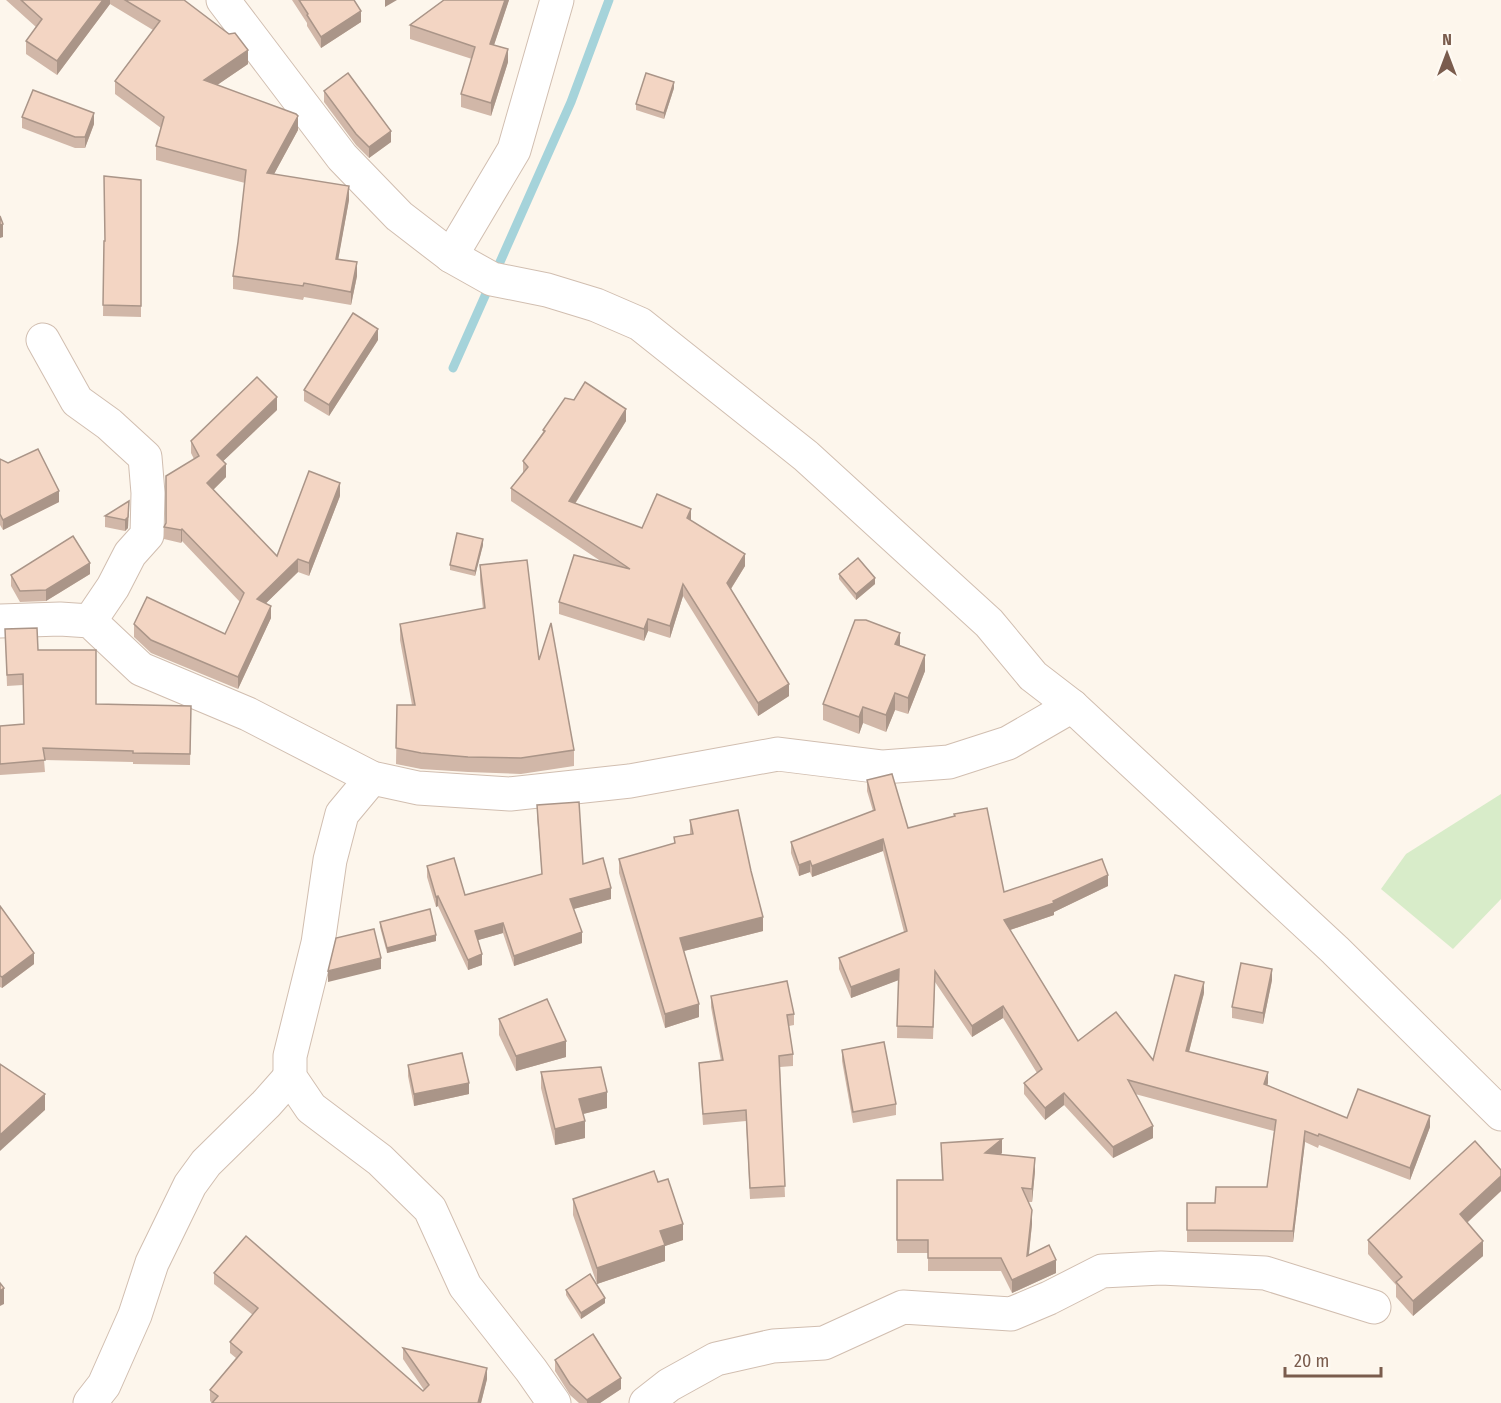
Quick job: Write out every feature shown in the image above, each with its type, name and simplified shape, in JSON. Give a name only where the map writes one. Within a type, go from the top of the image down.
[{"type":"street","points":[[223,0],[342,157],[399,216],[451,256],[492,279],[547,290],[596,305],[640,324],[806,456],[989,623],[1033,676],[1072,706],[1335,950],[1501,1114]]},
{"type":"street","points":[[451,256],[514,150],[557,0]]},
{"type":"street","points":[[43,340],[77,401],[109,424],[145,457],[148,492],[147,535],[130,554],[113,587],[90,621]]},
{"type":"street","points":[[0,621],[90,621],[141,669],[248,714],[372,778],[418,788],[510,795],[630,781],[778,754],[884,767],[949,762],[1008,743],[1072,706]]},
{"type":"street","points":[[372,778],[342,814],[330,860],[318,943],[290,1056],[290,1077],[311,1108],[380,1160],[430,1209],[465,1286],[554,1403]]},
{"type":"street","points":[[90,1403],[104,1384],[135,1315],[152,1263],[190,1185],[206,1163],[290,1077]]},
{"type":"street","points":[[646,1403],[669,1385],[716,1359],[773,1346],[824,1343],[903,1307],[1011,1314],[1102,1271],[1161,1268],[1265,1273],[1374,1307]]},
{"type":"green space","points":[[1501,794],[1501,899],[1453,949],[1381,889],[1406,854]]},
{"type":"building","points":[[21,0],[103,0],[57,61],[26,41],[42,19]]},
{"type":"building","points":[[125,0],[184,0],[229,34],[235,33],[248,50],[204,80],[298,116],[267,173],[349,186],[336,259],[357,262],[351,292],[304,283],[303,286],[233,276],[246,170],[156,146],[164,117],[115,81],[160,21]]},
{"type":"building","points":[[299,0],[354,0],[361,11],[321,37]]},
{"type":"building","points":[[444,0],[505,0],[490,44],[508,49],[491,103],[461,94],[475,47],[410,25]]},
{"type":"building","points":[[348,73],[391,131],[369,147],[356,134],[324,91]]},
{"type":"building","points":[[646,73],[674,82],[664,113],[636,104]]},
{"type":"building","points":[[33,90],[94,113],[85,137],[75,137],[22,117]]},
{"type":"building","points":[[104,176],[141,180],[141,306],[103,305]]},
{"type":"building","points":[[353,313],[378,329],[329,405],[304,390]]},
{"type":"building","points":[[257,377],[277,397],[217,455],[226,464],[207,483],[277,556],[309,471],[340,483],[309,563],[298,559],[257,599],[271,606],[238,677],[151,640],[134,624],[147,597],[225,634],[244,593],[182,529],[164,527],[166,523],[166,476],[199,456],[191,441]]},
{"type":"building","points":[[585,382],[626,409],[569,501],[642,528],[657,494],[691,509],[687,518],[745,554],[727,583],[789,684],[758,703],[683,584],[670,626],[648,619],[644,629],[559,602],[574,555],[630,569],[511,488],[528,467],[523,461],[565,398],[574,400]]},
{"type":"building","points":[[38,449],[59,491],[3,520],[0,514],[0,459],[8,463]]},
{"type":"building","points":[[129,501],[128,517],[125,520],[105,516]]},
{"type":"building","points":[[457,533],[483,539],[475,571],[450,565]]},
{"type":"building","points":[[73,536],[90,563],[46,590],[20,591],[11,575]]},
{"type":"building","points":[[858,558],[875,578],[856,594],[839,574]]},
{"type":"building","points":[[527,560],[539,660],[551,623],[574,750],[521,758],[468,757],[421,753],[396,748],[397,705],[415,705],[400,624],[485,608],[480,565]]},
{"type":"building","points":[[855,620],[866,620],[900,633],[895,644],[925,655],[908,698],[895,693],[886,715],[863,707],[859,717],[823,704]]},
{"type":"building","points":[[37,628],[38,650],[96,650],[96,704],[191,706],[190,754],[43,748],[45,760],[0,764],[0,726],[24,724],[23,674],[7,675],[5,629]]},
{"type":"building","points":[[892,774],[908,828],[955,816],[954,814],[987,808],[1004,892],[1102,859],[1108,875],[1053,901],[1054,903],[1004,920],[1078,1041],[1116,1012],[1153,1060],[1175,975],[1204,982],[1186,1051],[1268,1072],[1264,1084],[1347,1118],[1358,1089],[1430,1116],[1410,1168],[1319,1134],[1318,1136],[1305,1131],[1293,1231],[1187,1230],[1187,1203],[1215,1203],[1216,1187],[1267,1187],[1276,1120],[1128,1080],[1153,1126],[1113,1147],[1064,1093],[1045,1108],[1024,1083],[1042,1069],[1003,1006],[972,1026],[935,971],[933,1027],[897,1026],[899,969],[851,987],[839,958],[907,931],[883,839],[812,866],[810,861],[799,865],[791,842],[875,810],[867,780]]},
{"type":"building","points":[[579,802],[583,864],[603,858],[611,888],[570,899],[582,932],[514,956],[503,923],[475,931],[482,954],[468,960],[438,896],[436,897],[427,866],[454,858],[465,895],[542,874],[537,805]]},
{"type":"building","points":[[738,810],[763,917],[680,938],[699,1004],[665,1014],[619,859],[675,843],[674,837],[693,834],[690,820]]},
{"type":"building","points":[[0,906],[34,953],[2,977],[0,976]]},
{"type":"building","points":[[430,909],[436,935],[387,948],[380,922]]},
{"type":"building","points":[[374,929],[381,958],[328,971],[336,938]]},
{"type":"building","points":[[1241,963],[1272,969],[1263,1013],[1232,1007]]},
{"type":"building","points":[[787,981],[794,1014],[787,1015],[793,1054],[779,1056],[785,1186],[750,1188],[746,1110],[703,1114],[699,1063],[723,1060],[711,996]]},
{"type":"building","points":[[547,999],[566,1041],[516,1056],[499,1019]]},
{"type":"building","points":[[884,1042],[896,1104],[853,1112],[842,1050]]},
{"type":"building","points":[[462,1053],[469,1083],[414,1094],[408,1065]]},
{"type":"building","points":[[0,1064],[45,1094],[0,1135]]},
{"type":"building","points":[[601,1067],[607,1092],[579,1099],[585,1121],[555,1129],[541,1072]]},
{"type":"building","points":[[1002,1139],[985,1153],[1035,1158],[1032,1189],[1022,1188],[1032,1210],[1027,1256],[1049,1245],[1056,1260],[1012,1280],[1001,1258],[928,1258],[928,1240],[897,1240],[897,1180],[943,1180],[941,1143]]},
{"type":"building","points":[[1475,1141],[1501,1170],[1501,1176],[1460,1214],[1483,1241],[1413,1301],[1396,1282],[1402,1277],[1368,1240]]},
{"type":"building","points":[[654,1171],[658,1182],[668,1179],[683,1224],[660,1231],[665,1245],[597,1268],[573,1199]]},
{"type":"building","points":[[246,1236],[423,1391],[429,1385],[403,1348],[487,1368],[478,1403],[212,1403],[218,1396],[210,1390],[242,1352],[230,1342],[258,1308],[214,1273]]},
{"type":"building","points":[[590,1274],[605,1298],[581,1313],[566,1290]]},
{"type":"building","points":[[593,1334],[621,1378],[587,1400],[570,1384],[555,1360]]},
{"type":"waterway","points":[[453,368],[571,102],[609,0]]}]
